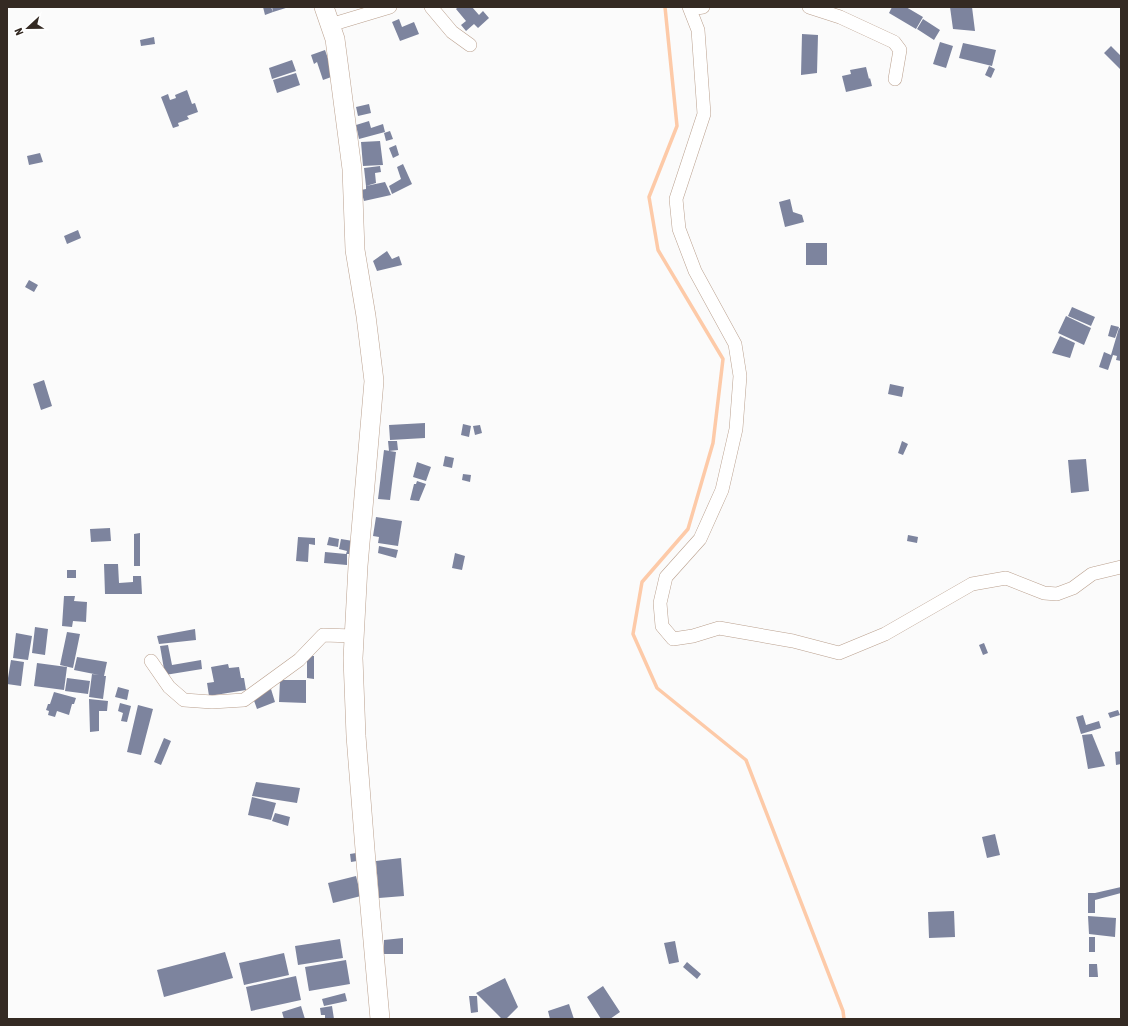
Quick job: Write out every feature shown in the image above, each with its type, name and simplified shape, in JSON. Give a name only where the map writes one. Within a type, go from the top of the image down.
[{"type":"street","points":[[324,7],[335,39],[352,169],[355,250],[366,316],[374,381],[359,558],[353,658],[356,736],[380,1019]]},
{"type":"street","points":[[330,25],[390,7]]},
{"type":"street","points":[[703,7],[689,8],[698,30],[704,114],[676,199],[678,229],[696,271],[735,344],[740,376],[736,429],[722,490],[700,539],[666,577],[660,603],[662,626],[673,639],[693,636],[719,628],[793,641],[838,653],[885,634],[972,584],[1006,578],[1044,593],[1057,594],[1073,588],[1092,574],[1121,566]]},
{"type":"street","points":[[809,7],[840,17],[894,42],[900,50],[895,79]]},
{"type":"street","points":[[434,8],[452,32],[470,45]]},
{"type":"street","points":[[151,661],[169,687],[184,700],[212,702],[244,700],[299,660],[323,635],[354,636]]},
{"type":"building","points":[[263,7],[271,7],[273,12],[265,15]]},
{"type":"building","points":[[272,7],[289,7],[273,12]]},
{"type":"building","points":[[458,7],[472,7],[479,15],[483,11],[489,18],[478,28],[474,24],[466,31],[461,25],[466,21],[456,9]]},
{"type":"building","points":[[892,7],[906,7],[923,17],[916,29],[889,13]]},
{"type":"building","points":[[950,7],[972,7],[975,31],[953,29]]},
{"type":"building","points":[[399,19],[402,27],[414,22],[419,34],[400,41],[392,22]]},
{"type":"building","points":[[923,19],[940,30],[934,40],[917,29]]},
{"type":"building","points":[[802,34],[818,35],[817,73],[801,75]]},
{"type":"building","points":[[154,37],[155,44],[141,46],[140,40]]},
{"type":"building","points":[[940,42],[953,46],[946,68],[933,64]]},
{"type":"building","points":[[963,43],[996,50],[992,66],[959,58]]},
{"type":"building","points":[[1111,46],[1121,56],[1121,70],[1104,53]]},
{"type":"building","points":[[325,50],[334,76],[323,80],[317,62],[314,64],[311,55]]},
{"type":"building","points":[[292,60],[296,71],[272,79],[269,68]]},
{"type":"building","points":[[989,66],[995,69],[991,78],[985,75]]},
{"type":"building","points":[[866,67],[872,86],[846,92],[842,76],[851,74],[850,70]]},
{"type":"building","points":[[296,73],[300,85],[277,93],[273,80]]},
{"type":"building","points":[[187,90],[192,104],[195,103],[198,112],[187,116],[189,119],[178,123],[179,126],[173,128],[161,97],[168,94],[170,100],[176,98],[175,95]]},
{"type":"building","points":[[369,104],[371,113],[358,116],[356,107]]},
{"type":"building","points":[[369,121],[371,128],[383,124],[385,132],[359,139],[356,125]]},
{"type":"building","points":[[390,131],[393,139],[386,141],[384,133]]},
{"type":"building","points":[[380,141],[383,165],[363,166],[361,142]]},
{"type":"building","points":[[396,145],[399,155],[393,158],[389,148]]},
{"type":"building","points":[[40,153],[43,162],[29,165],[27,156]]},
{"type":"building","points":[[403,164],[412,184],[392,194],[389,186],[401,179],[397,167]]},
{"type":"building","points":[[380,166],[381,172],[375,173],[376,183],[366,186],[364,168]]},
{"type":"building","points":[[385,182],[391,195],[364,201],[361,190],[366,189],[366,186]]},
{"type":"building","points":[[790,199],[793,212],[802,215],[804,222],[785,227],[779,202]]},
{"type":"building","points":[[78,230],[81,238],[67,244],[64,236]]},
{"type":"building","points":[[806,243],[827,243],[827,265],[806,265]]},
{"type":"building","points":[[387,251],[392,259],[399,256],[402,265],[377,271],[373,261]]},
{"type":"building","points":[[29,280],[38,285],[34,292],[25,287]]},
{"type":"building","points":[[1072,307],[1095,317],[1091,326],[1068,316]]},
{"type":"building","points":[[1066,316],[1091,328],[1084,345],[1058,333]]},
{"type":"building","points":[[1111,325],[1119,327],[1115,338],[1108,336]]},
{"type":"building","points":[[1119,328],[1121,329],[1121,361],[1116,360],[1117,356],[1113,355],[1108,370],[1099,367],[1104,352],[1111,355]]},
{"type":"building","points":[[1060,336],[1075,343],[1070,358],[1052,353]]},
{"type":"building","points":[[44,380],[52,406],[41,410],[33,384]]},
{"type":"building","points":[[890,384],[904,387],[902,397],[888,394]]},
{"type":"building","points":[[425,423],[425,438],[390,440],[389,425]]},
{"type":"building","points":[[463,424],[471,426],[469,437],[461,435]]},
{"type":"building","points":[[480,425],[482,433],[475,435],[473,426]]},
{"type":"building","points":[[388,441],[397,441],[398,450],[389,451]]},
{"type":"building","points":[[902,441],[908,444],[903,455],[898,453]]},
{"type":"building","points":[[384,450],[396,452],[390,500],[378,499]]},
{"type":"building","points":[[445,456],[454,458],[452,468],[443,466]]},
{"type":"building","points":[[1086,459],[1089,491],[1071,493],[1068,460]]},
{"type":"building","points":[[417,462],[431,467],[426,481],[413,477]]},
{"type":"building","points":[[463,474],[471,475],[470,482],[462,480]]},
{"type":"building","points":[[417,481],[426,484],[419,501],[410,500],[414,484],[416,484]]},
{"type":"building","points":[[376,517],[402,521],[398,546],[378,543],[379,537],[373,536]]},
{"type":"building","points":[[110,528],[111,541],[91,542],[90,529]]},
{"type":"building","points":[[140,533],[140,566],[134,566],[134,534]]},
{"type":"building","points":[[908,535],[918,537],[917,543],[907,541]]},
{"type":"building","points":[[298,537],[315,538],[315,545],[309,544],[308,562],[296,561]]},
{"type":"building","points":[[329,537],[339,539],[338,547],[327,545]]},
{"type":"building","points":[[341,539],[353,541],[351,554],[347,554],[347,565],[324,563],[325,552],[346,554],[347,551],[339,549]]},
{"type":"building","points":[[379,546],[398,550],[396,558],[378,553]]},
{"type":"building","points":[[455,553],[465,556],[462,570],[452,568]]},
{"type":"building","points":[[104,564],[118,564],[119,583],[133,582],[133,576],[141,576],[142,594],[105,594]]},
{"type":"building","points":[[67,570],[76,570],[76,578],[67,578]]},
{"type":"building","points":[[64,596],[75,596],[74,601],[87,602],[86,622],[73,621],[72,627],[62,626]]},
{"type":"building","points":[[35,627],[48,629],[45,655],[32,653]]},
{"type":"building","points":[[195,629],[196,640],[159,644],[157,636]]},
{"type":"building","points":[[67,632],[80,634],[73,668],[60,665]]},
{"type":"building","points":[[16,633],[32,636],[28,660],[13,658]]},
{"type":"building","points":[[984,643],[988,653],[983,655],[979,645]]},
{"type":"building","points":[[168,645],[172,665],[201,660],[202,669],[165,675],[160,646]]},
{"type":"building","points":[[307,656],[314,656],[314,679],[307,678]]},
{"type":"building","points":[[77,657],[107,662],[104,676],[74,670]]},
{"type":"building","points":[[11,660],[24,662],[21,686],[7,684]]},
{"type":"building","points":[[37,663],[67,667],[64,690],[34,686]]},
{"type":"building","points":[[228,664],[229,668],[239,667],[241,678],[244,678],[246,690],[209,696],[207,683],[214,682],[211,667]]},
{"type":"building","points":[[92,674],[106,676],[103,699],[89,697]]},
{"type":"building","points":[[67,678],[90,681],[88,694],[65,691]]},
{"type":"building","points":[[280,680],[306,680],[306,703],[279,702]]},
{"type":"building","points":[[118,687],[129,690],[127,700],[115,697]]},
{"type":"building","points":[[271,689],[275,702],[257,709],[252,695]]},
{"type":"building","points":[[54,692],[76,698],[74,704],[72,704],[69,715],[57,711],[55,717],[48,715],[49,711],[46,710],[48,704],[50,704]]},
{"type":"building","points":[[89,699],[108,701],[107,711],[99,711],[99,731],[90,732]]},
{"type":"building","points":[[120,703],[131,706],[127,722],[121,721],[123,713],[118,711]]},
{"type":"building","points":[[138,705],[153,709],[141,755],[127,752]]},
{"type":"building","points":[[1118,710],[1120,715],[1110,718],[1108,713]]},
{"type":"building","points":[[1083,715],[1086,725],[1099,721],[1101,728],[1081,734],[1076,717]]},
{"type":"building","points":[[1092,734],[1105,766],[1088,769],[1082,735]]},
{"type":"building","points":[[164,738],[171,741],[161,765],[154,762]]},
{"type":"building","points":[[1121,751],[1121,764],[1116,765],[1115,752]]},
{"type":"building","points":[[256,782],[300,788],[297,803],[252,796]]},
{"type":"building","points":[[252,797],[276,803],[271,820],[248,815]]},
{"type":"building","points":[[275,813],[290,817],[288,826],[272,821]]},
{"type":"building","points":[[995,834],[1000,855],[987,858],[982,837]]},
{"type":"building","points":[[356,853],[357,861],[351,862],[350,854]]},
{"type":"building","points":[[401,858],[404,896],[379,898],[376,861]]},
{"type":"building","points":[[356,876],[361,896],[333,903],[328,883]]},
{"type":"building","points":[[1121,887],[1121,893],[1095,900],[1095,913],[1088,913],[1088,893],[1095,893]]},
{"type":"building","points":[[954,911],[955,937],[929,938],[928,912]]},
{"type":"building","points":[[1088,916],[1116,918],[1115,937],[1089,934]]},
{"type":"building","points":[[1089,937],[1095,937],[1095,952],[1089,952]]},
{"type":"building","points":[[403,938],[403,954],[384,954],[384,940]]},
{"type":"building","points":[[340,939],[343,958],[298,965],[295,946]]},
{"type":"building","points":[[675,941],[679,962],[669,964],[664,943]]},
{"type":"building","points":[[225,952],[233,978],[164,997],[157,970]]},
{"type":"building","points":[[284,953],[289,975],[244,985],[239,963]]},
{"type":"building","points":[[346,960],[350,984],[309,991],[305,967]]},
{"type":"building","points":[[687,962],[701,974],[697,979],[683,967]]},
{"type":"building","points":[[1089,964],[1097,964],[1098,977],[1089,977]]},
{"type":"building","points":[[296,976],[301,1000],[251,1011],[246,987]]},
{"type":"building","points":[[505,978],[518,1007],[506,1019],[502,1019],[476,993]]},
{"type":"building","points":[[603,986],[620,1012],[610,1019],[601,1019],[587,997]]},
{"type":"building","points":[[345,993],[347,1001],[324,1006],[322,999]]},
{"type":"building","points":[[469,996],[477,996],[478,1012],[471,1013]]},
{"type":"building","points":[[569,1004],[574,1019],[550,1019],[548,1011]]},
{"type":"building","points":[[301,1006],[305,1019],[284,1019],[282,1012]]},
{"type":"building","points":[[332,1006],[334,1019],[325,1019],[325,1015],[321,1015],[320,1008]]},
{"type":"waterway","points":[[665,7],[677,126],[649,197],[658,250],[723,359],[713,443],[688,529],[642,582],[633,634],[657,688],[746,760],[843,1011],[844,1019]]}]
